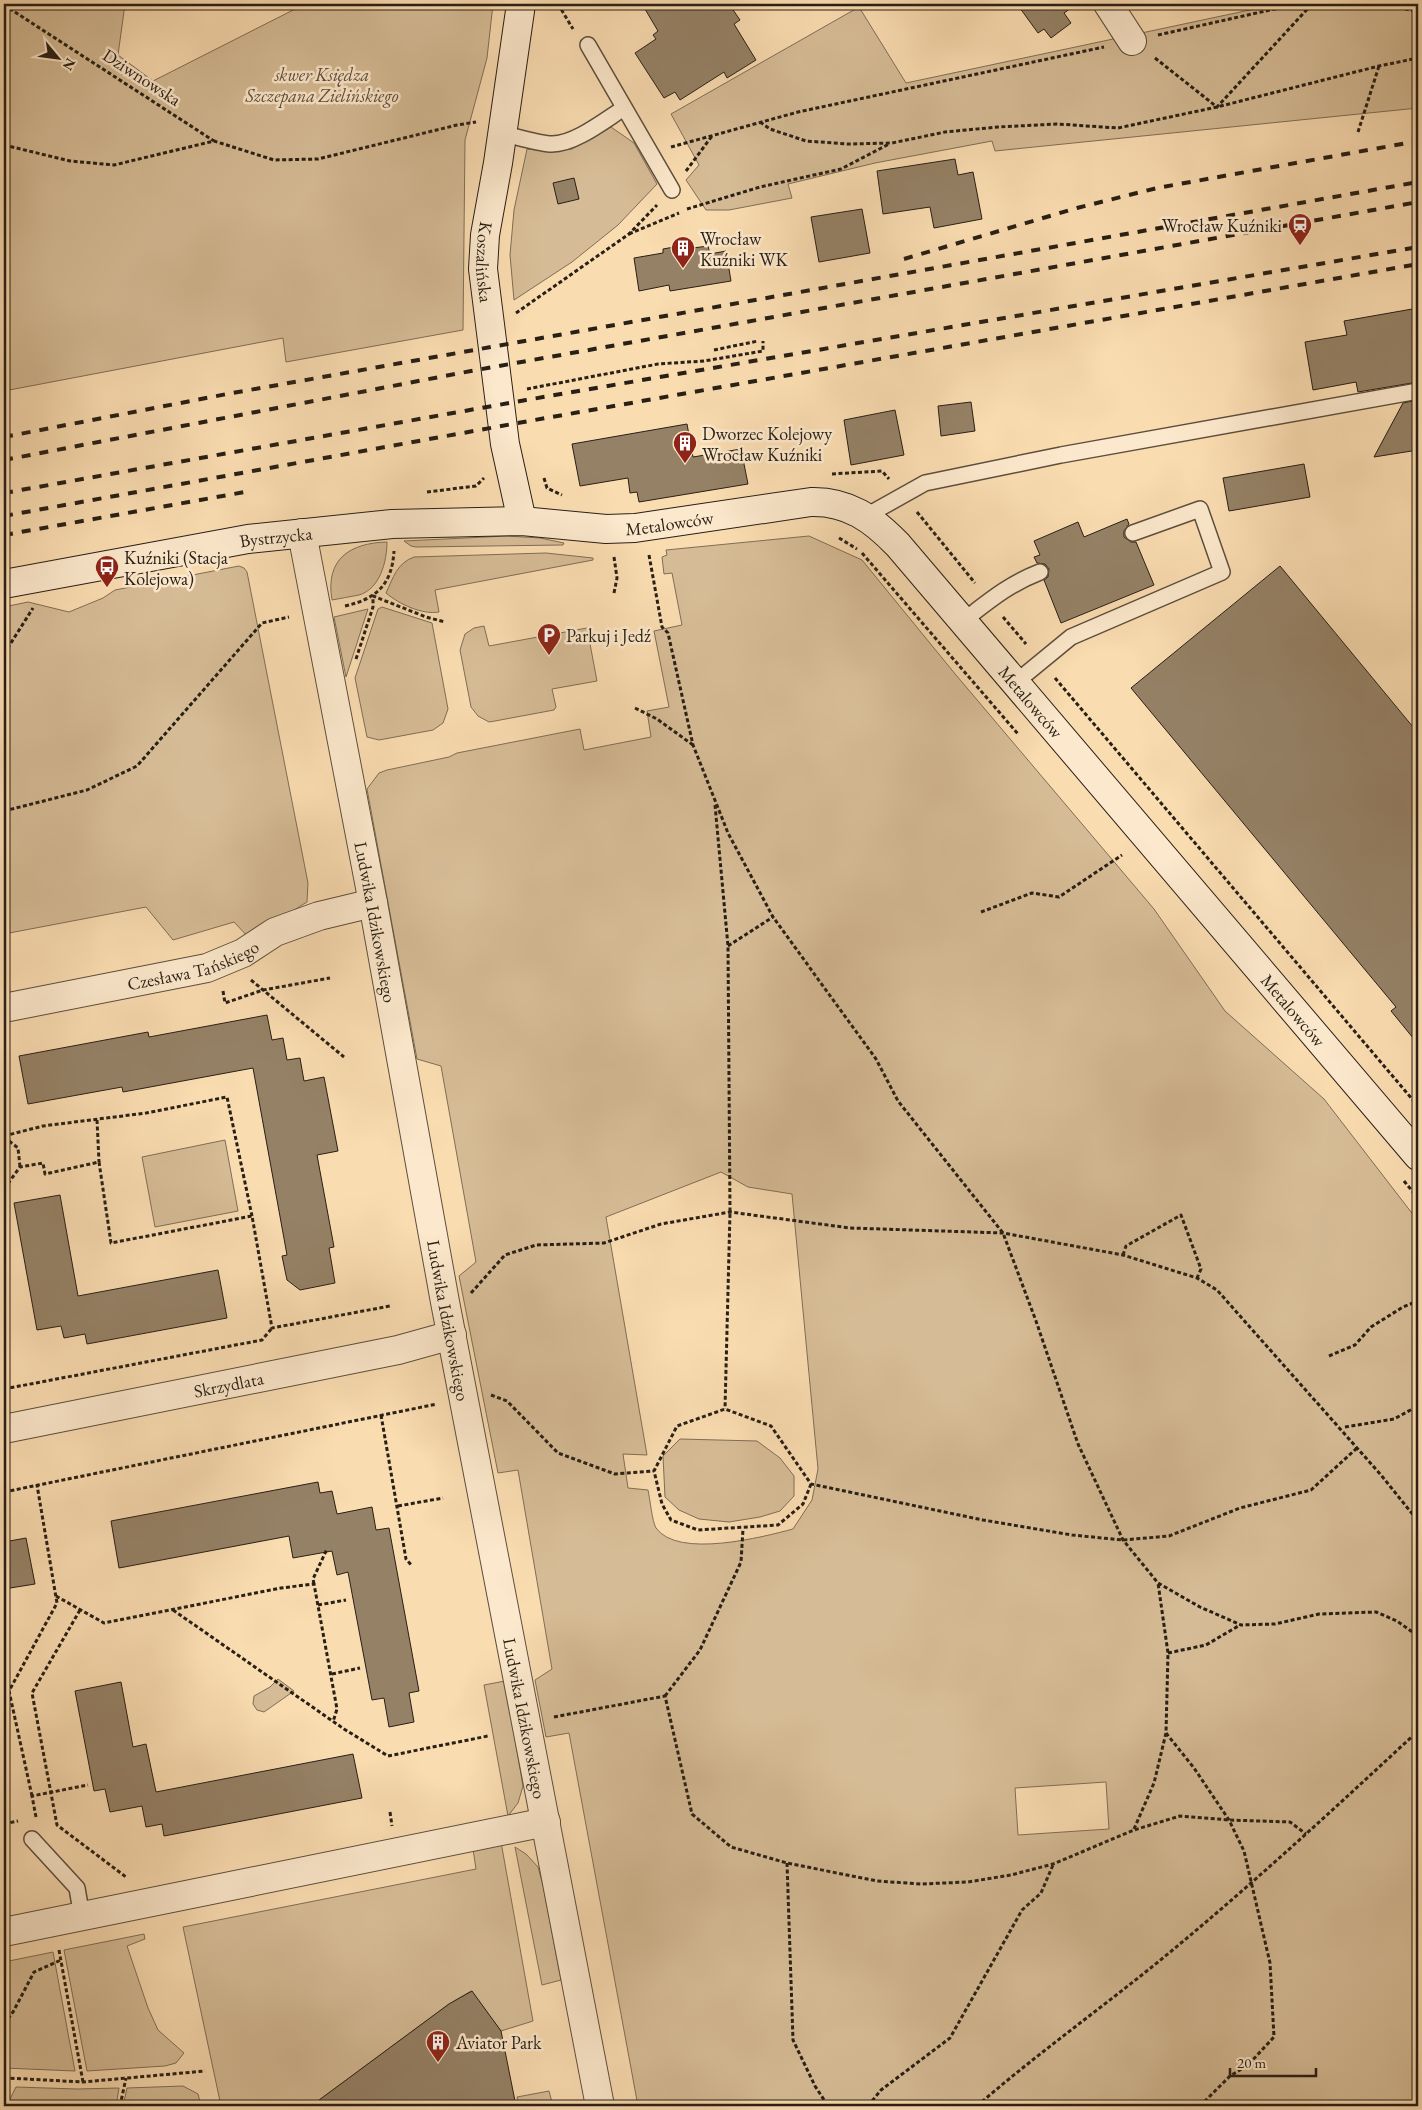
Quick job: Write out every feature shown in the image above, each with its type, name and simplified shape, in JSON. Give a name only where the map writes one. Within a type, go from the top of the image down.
[{"type":"street","name":"Koszalińska","points":[[521,4],[485,235],[483,269],[505,444],[522,521]]},
{"type":"street","points":[[1108,4],[1132,40]]},
{"type":"street","name":"Metalowców","points":[[522,521],[606,529],[635,528],[811,502],[840,504],[866,516],[883,529],[898,545],[1418,1156]]},
{"type":"street","name":"Bystrzycka","points":[[4,584],[248,539],[392,524],[522,521]]},
{"type":"street","name":"Ludwika Idzikowskiego","points":[[302,533],[373,903],[445,1302],[600,2106]]},
{"type":"street","name":"Czesława Tańskiego","points":[[4,1008],[208,968],[243,953],[275,932],[319,916],[373,903]]},
{"type":"street","name":"Skrzydlata","points":[[4,1429],[389,1352],[452,1335]]},
{"type":"street","points":[[4,1932],[546,1822]]},
{"type":"lane","points":[[588,44],[672,190]]},
{"type":"lane","points":[[503,127],[552,144],[569,140],[593,128],[624,108]]},
{"type":"lane","points":[[866,516],[925,483],[1061,456],[1418,391]]},
{"type":"lane","points":[[1015,683],[1071,637],[1222,572],[1200,509],[1133,534]]},
{"type":"lane","points":[[963,621],[1005,588],[1040,572]]},
{"type":"lane","points":[[32,1839],[77,1888],[82,1917]]},
{"type":"path","points":[[558,4],[580,42],[588,44]]},
{"type":"path","points":[[652,158],[671,147],[760,122],[1297,4]]},
{"type":"path","points":[[1217,106],[1312,4]]},
{"type":"path","points":[[1386,4],[1418,12]]},
{"type":"path","name":"Dziwnowska","points":[[4,5],[214,141],[274,160],[318,159],[456,125],[503,127]]},
{"type":"path","points":[[1132,40],[1217,106]]},
{"type":"path","points":[[760,122],[770,128],[806,141],[848,144],[892,143],[945,132],[998,127],[1057,124],[1118,128],[1418,58]]},
{"type":"path","points":[[1358,132],[1379,66]]},
{"type":"path","points":[[510,306],[512,316],[629,234],[672,190],[712,136]]},
{"type":"path","points":[[4,145],[70,161],[114,165],[214,141]]},
{"type":"path","points":[[629,234],[696,205],[760,187],[841,169],[892,143]]},
{"type":"path","points":[[525,395],[524,389],[658,364],[704,361],[763,351],[761,341],[714,350]]},
{"type":"path","points":[[418,493],[476,486]]},
{"type":"path","points":[[831,535],[860,551],[1020,736]]},
{"type":"path","points":[[340,607],[364,602],[384,586],[394,554],[393,547]]},
{"type":"path","points":[[648,548],[662,627],[668,633],[693,745],[728,833],[773,917],[876,1059],[898,1102],[1003,1233],[1036,1321],[1078,1444],[1123,1540],[1158,1583],[1200,1606],[1241,1625],[1275,1624],[1318,1614],[1376,1612],[1396,1620],[1418,1636]]},
{"type":"path","points":[[613,552],[617,578],[614,593]]},
{"type":"path","points":[[394,554],[403,553]]},
{"type":"path","points":[[373,596],[444,622]]},
{"type":"path","points":[[353,668],[373,607],[373,596]]},
{"type":"path","points":[[4,654],[37,602]]},
{"type":"path","points":[[4,810],[87,790],[137,766],[262,623],[295,616]]},
{"type":"path","points":[[635,708],[657,719],[693,745]]},
{"type":"path","points":[[715,799],[728,946],[730,1212],[725,1409]]},
{"type":"path","points":[[981,912],[1032,894],[1059,897],[1122,855],[1116,848]]},
{"type":"path","points":[[728,946],[773,917]]},
{"type":"path","points":[[223,962],[225,1003],[263,990],[330,978]]},
{"type":"path","points":[[223,962],[263,990],[344,1057]]},
{"type":"path","points":[[4,1137],[43,1126],[146,1114],[227,1097],[252,1216],[272,1328]]},
{"type":"path","points":[[97,1120],[99,1162],[111,1243],[252,1216]]},
{"type":"path","points":[[4,1137],[18,1148],[20,1168]]},
{"type":"path","points":[[4,1189],[20,1168],[43,1163],[45,1174],[99,1162]]},
{"type":"path","points":[[1399,1176],[1418,1198]]},
{"type":"path","points":[[445,1302],[471,1293],[505,1255],[536,1245],[604,1243],[661,1224],[730,1212],[850,1228],[1003,1233],[1122,1255],[1197,1278],[1217,1290],[1314,1399],[1343,1428],[1357,1448],[1418,1520]]},
{"type":"path","points":[[1122,1255],[1126,1246],[1181,1215],[1200,1269],[1197,1278]]},
{"type":"path","points":[[1329,1356],[1355,1345],[1371,1327],[1403,1307],[1418,1301]]},
{"type":"path","points":[[4,1389],[262,1340],[272,1328],[390,1306]]},
{"type":"path","points":[[489,1394],[507,1401],[558,1453],[615,1474],[654,1471]]},
{"type":"path","points":[[4,1492],[441,1404]]},
{"type":"path","points":[[1343,1428],[1394,1419],[1418,1406]]},
{"type":"path","points":[[811,1484],[803,1504],[778,1525],[698,1530],[670,1520],[662,1504],[654,1471],[677,1426],[725,1409],[771,1426],[811,1484],[983,1520],[1072,1535],[1123,1540],[1169,1536],[1240,1508],[1311,1490],[1357,1448]]},
{"type":"path","points":[[381,1415],[406,1559],[412,1566]]},
{"type":"path","points":[[28,1819],[36,1818],[9,1691],[57,1603],[37,1485]]},
{"type":"path","points":[[398,1506],[442,1498]]},
{"type":"path","points":[[526,1722],[665,1696],[700,1650],[725,1597],[741,1562],[742,1528]]},
{"type":"path","points":[[327,1549],[314,1579],[314,1584],[337,1709],[333,1722]]},
{"type":"path","points":[[1134,1830],[1154,1783],[1166,1733],[1168,1652],[1158,1583]]},
{"type":"path","points":[[56,1596],[104,1623],[281,1588],[314,1584]]},
{"type":"path","points":[[318,1605],[346,1600]]},
{"type":"path","points":[[173,1609],[333,1722],[388,1756],[488,1736]]},
{"type":"path","points":[[80,1610],[32,1692],[57,1825],[132,1882]]},
{"type":"path","points":[[1168,1652],[1206,1645],[1241,1625]]},
{"type":"path","points":[[332,1674],[360,1668]]},
{"type":"path","points":[[665,1696],[692,1814],[732,1847],[787,1863],[877,1881],[921,1884],[968,1882],[1011,1875],[1053,1864],[1134,1830],[1180,1816],[1290,1822],[1306,1834]]},
{"type":"path","points":[[977,2106],[1024,2066],[1168,1954],[1252,1883],[1418,1731]]},
{"type":"path","points":[[1166,1733],[1194,1768],[1229,1820],[1244,1851],[1270,1963],[1274,2037],[1248,2065],[1230,2076],[1200,2106]]},
{"type":"path","points":[[32,1796],[88,1785]]},
{"type":"path","points":[[390,1812],[392,1828]]},
{"type":"path","points":[[4,1824],[20,1821]]},
{"type":"path","points":[[787,1863],[793,2040],[815,2086],[828,2106]]},
{"type":"path","points":[[868,2106],[881,2090],[950,2038],[1022,1910],[1041,1893],[1053,1864]]},
{"type":"path","points":[[53,1923],[83,2082]]},
{"type":"path","points":[[4,2024],[13,2012],[34,1972],[61,1960]]},
{"type":"path","points":[[4,2086],[5,2078],[83,2082],[205,2071]]},
{"type":"path","points":[[120,2106],[126,2078]]},
{"type":"path","points":[[450,2106],[454,2104],[451,2100]]},
{"type":"green space","name":"skwer Księdza Szczepana Zielińskiego","points":[[4,4],[125,4],[118,55],[153,81],[305,4],[493,4],[487,58],[465,140],[463,330],[286,362],[283,338],[4,391]]},
{"type":"green space","points":[[1278,4],[1309,4],[1310,6],[1319,4],[1418,4],[1418,108],[995,151],[992,141],[875,163],[788,184],[792,198],[729,210],[706,210],[686,180],[699,165],[671,114],[859,7],[906,83]]},
{"type":"green space","points":[[611,127],[634,143],[657,184],[618,225],[572,262],[514,300],[510,255],[514,210],[527,149],[549,151],[572,149]]},
{"type":"green space","points":[[506,536],[540,538],[564,543],[563,545],[416,547],[404,541]]},
{"type":"green space","points":[[809,536],[862,560],[956,675],[1154,909],[1225,1011],[1324,1099],[1418,1221],[1418,2106],[638,2106],[569,1733],[546,1737],[535,1680],[552,1669],[518,1470],[498,1473],[459,1276],[476,1262],[441,1066],[417,1059],[367,789],[379,773],[387,770],[449,757],[457,753],[580,729],[584,750],[651,737],[647,711],[669,707],[654,631],[682,625],[672,573],[664,574],[662,557],[667,555],[666,550]],"holes":[[[721,1172],[748,1187],[792,1194],[818,1469],[812,1500],[793,1529],[762,1537],[701,1544],[682,1542],[667,1537],[656,1528],[648,1490],[628,1488],[623,1454],[647,1455],[606,1217]],[[1106,1782],[1109,1829],[1018,1835],[1015,1788]]]},
{"type":"green space","points":[[387,542],[384,566],[372,587],[359,595],[332,600],[332,574],[343,556],[351,550],[362,546]]},
{"type":"green space","points":[[546,553],[593,558],[593,560],[435,590],[439,612],[425,612],[411,608],[386,593],[393,577],[403,563],[414,557]]},
{"type":"green space","points":[[239,566],[247,572],[308,883],[307,902],[249,938],[234,922],[173,940],[146,907],[4,934],[4,607],[28,602],[69,612],[103,598],[115,590]]},
{"type":"green space","points":[[382,607],[432,623],[448,709],[443,723],[433,730],[379,740],[367,737],[355,678],[378,609]]},
{"type":"green space","points":[[368,609],[346,677],[334,617]]},
{"type":"green space","points":[[484,626],[489,646],[587,628],[597,681],[552,689],[556,707],[554,710],[489,722],[478,716],[471,707],[460,650],[465,634],[474,628]]},
{"type":"green space","points":[[225,1140],[238,1211],[155,1227],[142,1157]]},
{"type":"green space","points":[[680,1439],[757,1441],[780,1458],[794,1476],[794,1496],[780,1511],[760,1517],[729,1522],[699,1519],[679,1510],[665,1497],[663,1456]]},
{"type":"green space","points":[[278,1679],[294,1691],[264,1712],[257,1710],[253,1704],[254,1696],[270,1687]]},
{"type":"green space","points":[[505,1681],[523,1786],[518,1803],[508,1816],[484,1685]]},
{"type":"green space","points":[[501,1842],[533,2021],[501,2031],[471,1991],[449,2004],[311,2106],[221,2106],[183,1927],[476,1869],[473,1849]]},
{"type":"green space","points":[[515,1847],[526,1854],[538,1867],[561,1980],[542,1985]]},
{"type":"green space","points":[[144,1934],[145,1939],[127,1946],[148,2008],[158,2030],[184,2053],[176,2063],[165,2066],[87,2071],[64,1950]]},
{"type":"green space","points":[[53,1952],[75,2071],[4,2068],[4,1962]]},
{"type":"green space","points":[[183,2086],[198,2094],[201,2106],[143,2106],[130,2104],[129,2106],[123,2106],[127,2088]]},
{"type":"green space","points":[[16,2087],[119,2088],[116,2106],[7,2105]]},
{"type":"green space","points":[[549,2091],[553,2106],[519,2106],[517,2097]]},
{"type":"building","points":[[642,4],[729,4],[740,20],[734,24],[756,60],[727,78],[724,72],[680,100],[675,92],[664,98],[635,53],[656,39],[653,35],[658,31]]},
{"type":"building","points":[[1017,4],[1077,4],[1064,13],[1071,23],[1051,38],[1044,29],[1038,33]]},
{"type":"building","points":[[955,159],[958,175],[973,172],[982,219],[934,228],[930,207],[883,214],[877,171]]},
{"type":"building","points":[[574,178],[579,199],[558,204],[553,183]]},
{"type":"building","points":[[862,209],[870,253],[819,262],[811,217]]},
{"type":"building","name":"Wrocław Kuźniki WK","points":[[691,244],[693,248],[708,246],[710,254],[726,251],[731,281],[670,291],[669,285],[639,291],[634,258],[663,253],[663,249]]},
{"type":"building","points":[[1418,308],[1418,382],[1358,392],[1356,382],[1313,390],[1305,342],[1347,335],[1344,321]]},
{"type":"building","points":[[1418,400],[1418,450],[1374,457],[1403,403]]},
{"type":"building","points":[[971,402],[975,431],[941,436],[938,406]]},
{"type":"building","points":[[895,410],[904,455],[851,465],[844,420]]},
{"type":"building","name":"Dworzec Kolejowy Wrocław Kuźniki","points":[[687,424],[693,457],[741,449],[748,484],[639,502],[637,492],[630,493],[628,478],[580,486],[572,444]]},
{"type":"building","points":[[1304,464],[1310,497],[1229,511],[1223,478]]},
{"type":"building","points":[[1127,519],[1129,524],[1124,531],[1124,537],[1131,542],[1136,542],[1154,585],[1061,623],[1044,580],[1048,577],[1049,569],[1045,564],[1037,563],[1034,557],[1040,555],[1034,541],[1078,522],[1084,537]]},
{"type":"building","points":[[1280,566],[1418,733],[1418,1044],[1391,1011],[1396,1007],[1131,688]]},
{"type":"building","points":[[267,1015],[272,1040],[283,1038],[287,1060],[300,1058],[304,1081],[324,1077],[338,1151],[317,1155],[334,1247],[329,1248],[335,1283],[300,1290],[287,1280],[282,1256],[287,1255],[253,1068],[123,1092],[122,1087],[28,1104],[19,1056],[148,1032],[149,1037]]},
{"type":"building","points":[[60,1195],[78,1296],[218,1270],[227,1318],[87,1344],[85,1334],[64,1338],[61,1326],[37,1330],[14,1203]]},
{"type":"building","points":[[318,1482],[320,1493],[332,1491],[337,1514],[372,1507],[376,1530],[389,1528],[419,1691],[409,1693],[414,1722],[389,1727],[384,1698],[372,1700],[348,1572],[337,1575],[332,1551],[293,1558],[289,1536],[119,1568],[111,1521]]},
{"type":"building","points":[[26,1538],[35,1584],[4,1589],[4,1542]]},
{"type":"building","points":[[121,1682],[133,1747],[146,1744],[156,1792],[353,1754],[362,1798],[164,1836],[162,1824],[146,1827],[142,1806],[110,1812],[105,1789],[94,1791],[75,1691]]},
{"type":"building","name":"Aviator Park","points":[[472,1991],[501,2031],[516,2106],[311,2106],[449,2004]]},
{"type":"railway","points":[[904,259],[1077,208],[1157,188],[1418,141]]},
{"type":"railway","points":[[4,437],[227,394],[1418,182]]},
{"type":"railway","points":[[4,460],[471,371],[1418,202]]},
{"type":"railway","points":[[4,493],[526,400],[1418,247]]},
{"type":"railway","points":[[4,516],[1418,264]]},
{"type":"railway","points":[[4,535],[245,492]]},
{"type":"place","name":"Wrocław Kuźniki","points":[[1300,246]]},
{"type":"place","name":"Wrocław Kuźniki WK","points":[[683,269]]},
{"type":"place","name":"Dworzec Kolejowy Wrocław Kuźniki","points":[[685,464]]},
{"type":"place","name":"Kuźniki (Stacja Kolejowa)","points":[[107,588]]},
{"type":"place","name":"Parkuj i Jedź","points":[[549,656]]},
{"type":"place","name":"Aviator Park","points":[[438,2063]]}]
